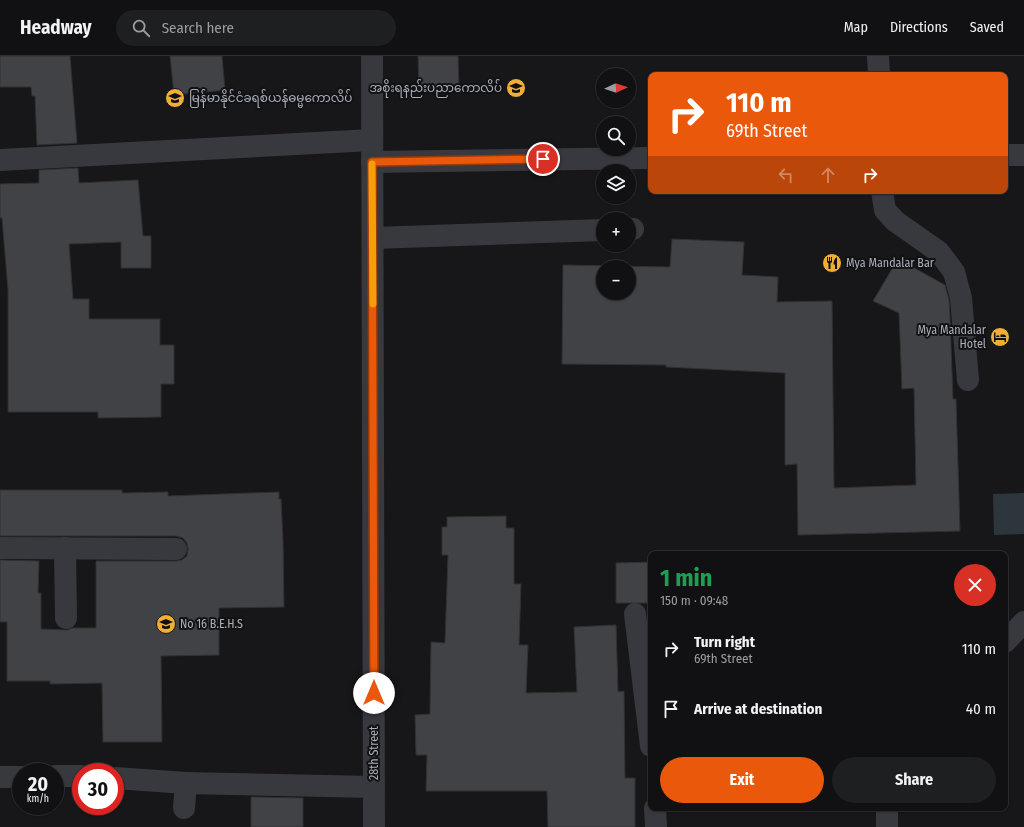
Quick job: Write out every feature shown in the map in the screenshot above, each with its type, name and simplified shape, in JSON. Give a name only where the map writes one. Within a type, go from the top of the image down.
[{"type":"street","name":"28th Street","points":[[372,56],[374,827]]},
{"type":"street","points":[[878,56],[879,72]]},
{"type":"street","points":[[0,160],[372,140]]},
{"type":"street","points":[[1008,155],[1024,155]]},
{"type":"street","points":[[372,162],[648,158]]},
{"type":"street","points":[[882,194],[885,210],[895,221],[939,252],[954,272],[961,298],[968,380]]},
{"type":"street","points":[[373,238],[596,230]]},
{"type":"street","points":[[0,548],[176,549]]},
{"type":"street","points":[[65,548],[66,618]]},
{"type":"street","points":[[635,614],[648,721]]},
{"type":"street","points":[[1008,639],[1024,622]]},
{"type":"street","points":[[0,777],[12,777]]},
{"type":"street","points":[[124,779],[186,783],[374,787]]},
{"type":"street","points":[[184,808],[186,783]]},
{"type":"street","points":[[655,811],[656,827]]},
{"type":"street","points":[[887,811],[887,827]]},
{"type":"shaded area","points":[[1024,493],[1024,534],[994,535],[993,494]]},
{"type":"building","points":[[0,56],[70,56],[77,143],[37,145],[35,96],[32,96],[31,87],[0,87]]},
{"type":"building","points":[[170,56],[222,56],[225,90],[174,95]]},
{"type":"building","points":[[418,56],[458,56],[459,88],[419,89]]},
{"type":"building","points":[[78,168],[79,183],[138,180],[143,236],[151,236],[151,268],[121,268],[121,242],[69,244],[73,299],[89,299],[89,319],[160,319],[160,345],[174,345],[174,384],[161,384],[161,417],[98,418],[98,412],[8,412],[8,290],[2,218],[0,218],[0,184],[39,183],[39,170]]},
{"type":"building","points":[[672,239],[744,242],[742,275],[778,277],[777,302],[832,301],[834,488],[916,485],[914,388],[902,389],[899,313],[873,301],[898,259],[945,285],[949,300],[953,399],[956,399],[960,531],[798,535],[797,464],[785,465],[785,373],[666,367],[666,365],[562,364],[563,265],[596,266],[596,300],[636,300],[636,266],[670,267]]},
{"type":"building","points":[[0,490],[122,490],[122,493],[168,492],[168,496],[279,492],[279,499],[281,499],[283,540],[284,607],[219,608],[219,655],[161,656],[162,742],[103,742],[102,683],[50,684],[50,681],[7,681],[7,622],[0,622],[0,560],[39,561],[38,593],[41,593],[41,629],[67,630],[73,628],[96,628],[96,561],[182,560],[187,556],[187,543],[183,538],[176,536],[0,536]]},
{"type":"building","points":[[506,516],[506,528],[514,528],[514,584],[521,584],[519,645],[528,645],[526,693],[577,692],[574,627],[616,625],[618,692],[624,691],[625,778],[635,778],[635,827],[548,827],[547,791],[426,791],[427,755],[416,755],[415,715],[430,714],[431,642],[445,643],[448,555],[442,555],[442,527],[447,527],[447,517]]},
{"type":"building","points":[[648,562],[648,603],[616,603],[616,563]]},
{"type":"building","points":[[251,797],[303,798],[303,827],[251,827]]},
{"type":"slow traffic","points":[[372,164],[373,304]]},
{"type":"place","name":"အစိုးရနည်းပညာကောလိပ်","points":[[516,88]]},
{"type":"place","name":"မြန်မာနိုင်ငံခရစ်ယန်ဓမ္မကောလိပ်","points":[[175,98]]},
{"type":"place","name":"Mya Mandalar Bar","points":[[832,263]]},
{"type":"place","name":"Mya Mandalar Hotel","points":[[1000,337]]},
{"type":"place","name":"No 16 B.E.H.S","points":[[166,624]]},
{"type":"route","points":[[374,693],[372,162],[543,159]]}]
